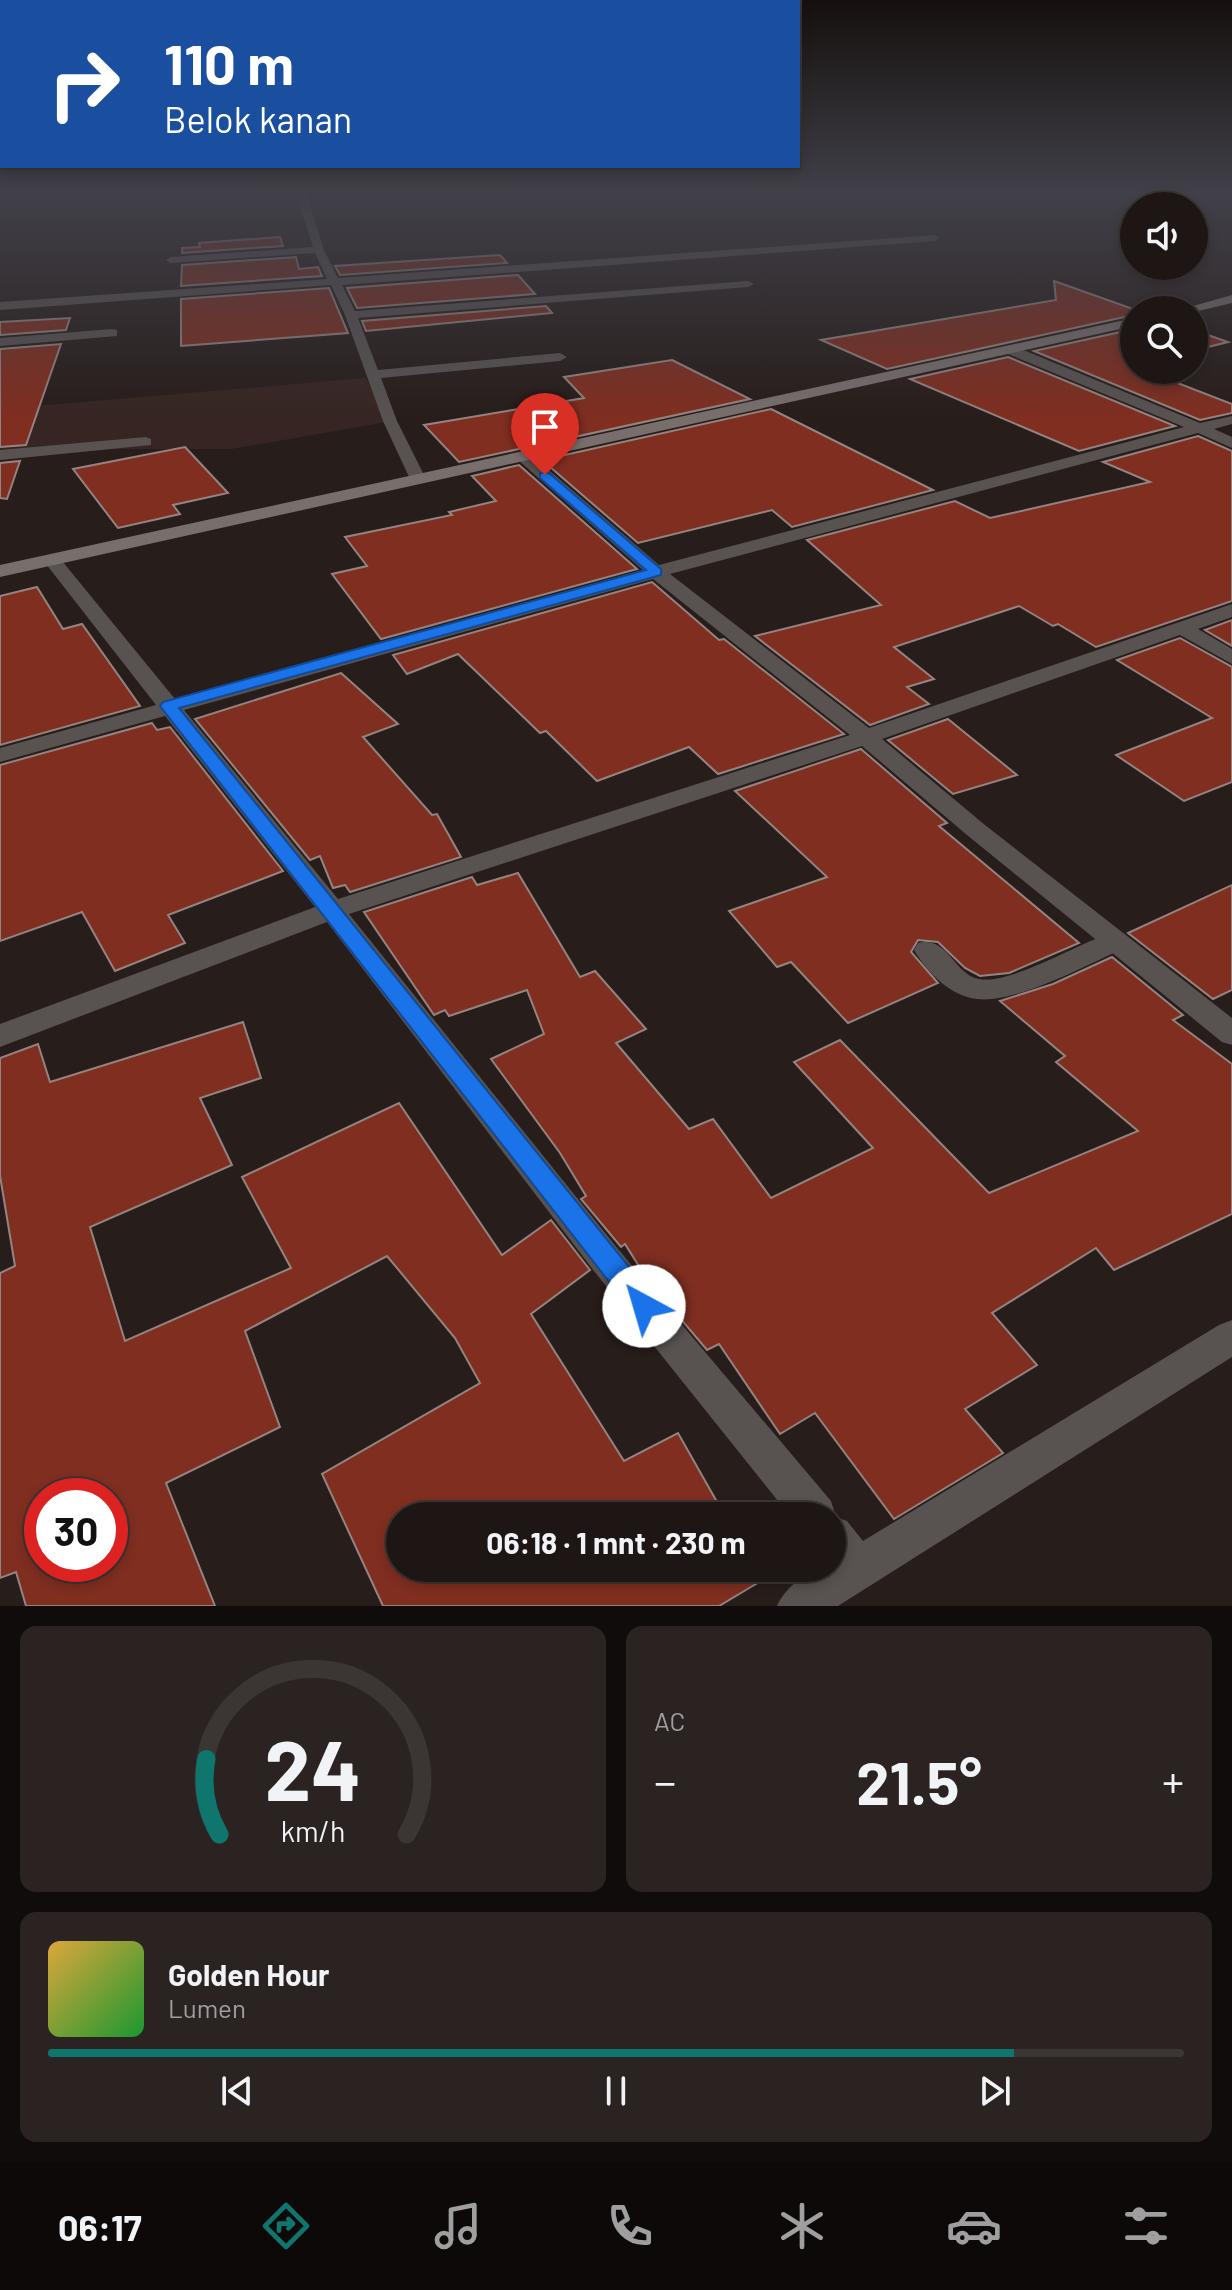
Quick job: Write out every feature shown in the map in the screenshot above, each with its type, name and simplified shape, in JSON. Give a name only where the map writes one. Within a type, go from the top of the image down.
[{"type":"main road","points":[[1208,305],[1232,299]]},
{"type":"main road","points":[[0,571],[1120,325]]},
{"type":"street","points":[[327,268],[351,315],[390,421],[418,479]]},
{"type":"street","points":[[0,306],[526,268]]},
{"type":"street","points":[[351,315],[748,284]]},
{"type":"street","points":[[0,342],[112,333]]},
{"type":"street","points":[[1011,350],[1232,443]]},
{"type":"street","points":[[373,375],[560,357]]},
{"type":"street","points":[[0,755],[656,572],[1232,420]]},
{"type":"street","points":[[0,455],[146,442]]},
{"type":"street","points":[[523,456],[656,572],[866,737],[1232,1034]]},
{"type":"street","points":[[52,560],[606,1260],[805,1502]]},
{"type":"street","points":[[0,1036],[332,910],[866,737],[1232,610]]},
{"type":"street","points":[[1181,627],[1232,658]]},
{"type":"street","points":[[928,950],[955,977],[974,989],[1001,988],[1115,941]]},
{"type":"street","points":[[799,1606],[1232,1337]]},
{"type":"street","points":[[846,1553],[858,1568]]},
{"type":"shaded area","points":[[366,378],[387,422],[232,449],[114,449],[0,460],[0,409]]},
{"type":"building","points":[[182,268],[318,268],[322,276],[181,286]]},
{"type":"building","points":[[336,268],[438,268],[340,275]]},
{"type":"building","points":[[518,275],[535,294],[357,308],[347,288]]},
{"type":"building","points":[[1054,281],[1120,304],[1120,318],[887,369],[821,340],[1056,300]]},
{"type":"building","points":[[329,288],[348,333],[181,346],[181,299]]},
{"type":"building","points":[[546,306],[552,313],[366,331],[362,321]]},
{"type":"building","points":[[70,318],[66,330],[0,335],[0,322]]},
{"type":"building","points":[[1120,332],[1120,384],[1180,384],[1232,404],[1232,413],[1200,420],[1034,351]]},
{"type":"building","points":[[1208,335],[1228,342],[1208,347]]},
{"type":"building","points":[[61,344],[26,445],[0,447],[0,349]]},
{"type":"building","points":[[1008,357],[1175,426],[1079,451],[910,379]]},
{"type":"building","points":[[672,360],[750,399],[459,462],[424,425],[584,398],[564,377]]},
{"type":"building","points":[[771,409],[933,490],[792,527],[772,510],[638,543],[542,460]]},
{"type":"building","points":[[1198,436],[1232,451],[1232,601],[1096,647],[1058,624],[1053,626],[1019,606],[894,647],[934,679],[907,687],[929,704],[870,725],[755,636],[881,605],[807,540],[955,501],[990,518],[1150,482],[1103,462]]},
{"type":"building","points":[[185,447],[228,493],[173,505],[180,514],[118,528],[73,469]]},
{"type":"building","points":[[20,461],[7,499],[0,498],[0,463]]},
{"type":"building","points":[[519,465],[637,569],[381,639],[332,574],[367,566],[345,537],[452,515],[449,512],[496,501],[472,476]]},
{"type":"building","points":[[652,582],[719,640],[724,639],[844,734],[718,774],[689,747],[597,781],[546,731],[540,733],[458,654],[407,674],[393,655]]},
{"type":"building","points":[[37,587],[63,629],[82,624],[140,706],[0,745],[0,596]]},
{"type":"building","points":[[1232,620],[1232,646],[1205,630]]},
{"type":"building","points":[[1180,638],[1232,667],[1232,782],[1184,801],[1116,755],[1212,718],[1117,660]]},
{"type":"building","points":[[341,673],[398,724],[363,737],[432,815],[437,814],[461,857],[350,892],[345,885],[333,888],[320,856],[310,860],[195,719]]},
{"type":"building","points":[[948,719],[1017,775],[953,794],[888,740]]},
{"type":"building","points":[[152,723],[157,730],[170,727],[283,871],[168,915],[185,943],[115,971],[82,912],[0,941],[0,765]]},
{"type":"building","points":[[861,749],[947,823],[939,826],[1079,943],[1009,973],[980,976],[965,968],[938,942],[918,940],[911,952],[938,983],[848,1023],[791,962],[777,967],[729,911],[827,877],[735,791]]},
{"type":"building","points":[[518,873],[580,977],[595,971],[646,1029],[616,1043],[689,1129],[713,1119],[771,1198],[873,1148],[794,1062],[840,1040],[989,1193],[1138,1131],[1056,1062],[1065,1056],[1000,1001],[1053,984],[1112,957],[1183,1015],[1173,1020],[1232,1064],[1232,1214],[1114,1270],[1096,1248],[992,1313],[1037,1365],[965,1409],[1003,1453],[894,1519],[815,1413],[780,1434],[719,1344],[707,1350],[647,1279],[625,1244],[621,1247],[581,1199],[586,1196],[560,1153],[491,1059],[544,1034],[527,990],[449,1016],[445,1010],[434,1015],[364,912],[472,877],[477,885]]},
{"type":"building","points":[[1232,885],[1232,990],[1213,999],[1128,933]]},
{"type":"building","points":[[243,1022],[261,1078],[200,1098],[232,1165],[90,1227],[125,1341],[291,1268],[242,1177],[399,1103],[502,1255],[551,1220],[590,1270],[531,1314],[624,1461],[678,1433],[717,1502],[386,1502],[386,1582],[759,1582],[719,1606],[383,1606],[322,1474],[480,1383],[455,1338],[387,1256],[245,1331],[280,1427],[166,1483],[215,1606],[26,1606],[16,1572],[0,1578],[0,1273],[15,1266],[0,1176],[0,1058],[38,1044],[50,1082]]},
{"type":"route","points":[[545,475],[656,572],[169,706],[644,1306]]}]
